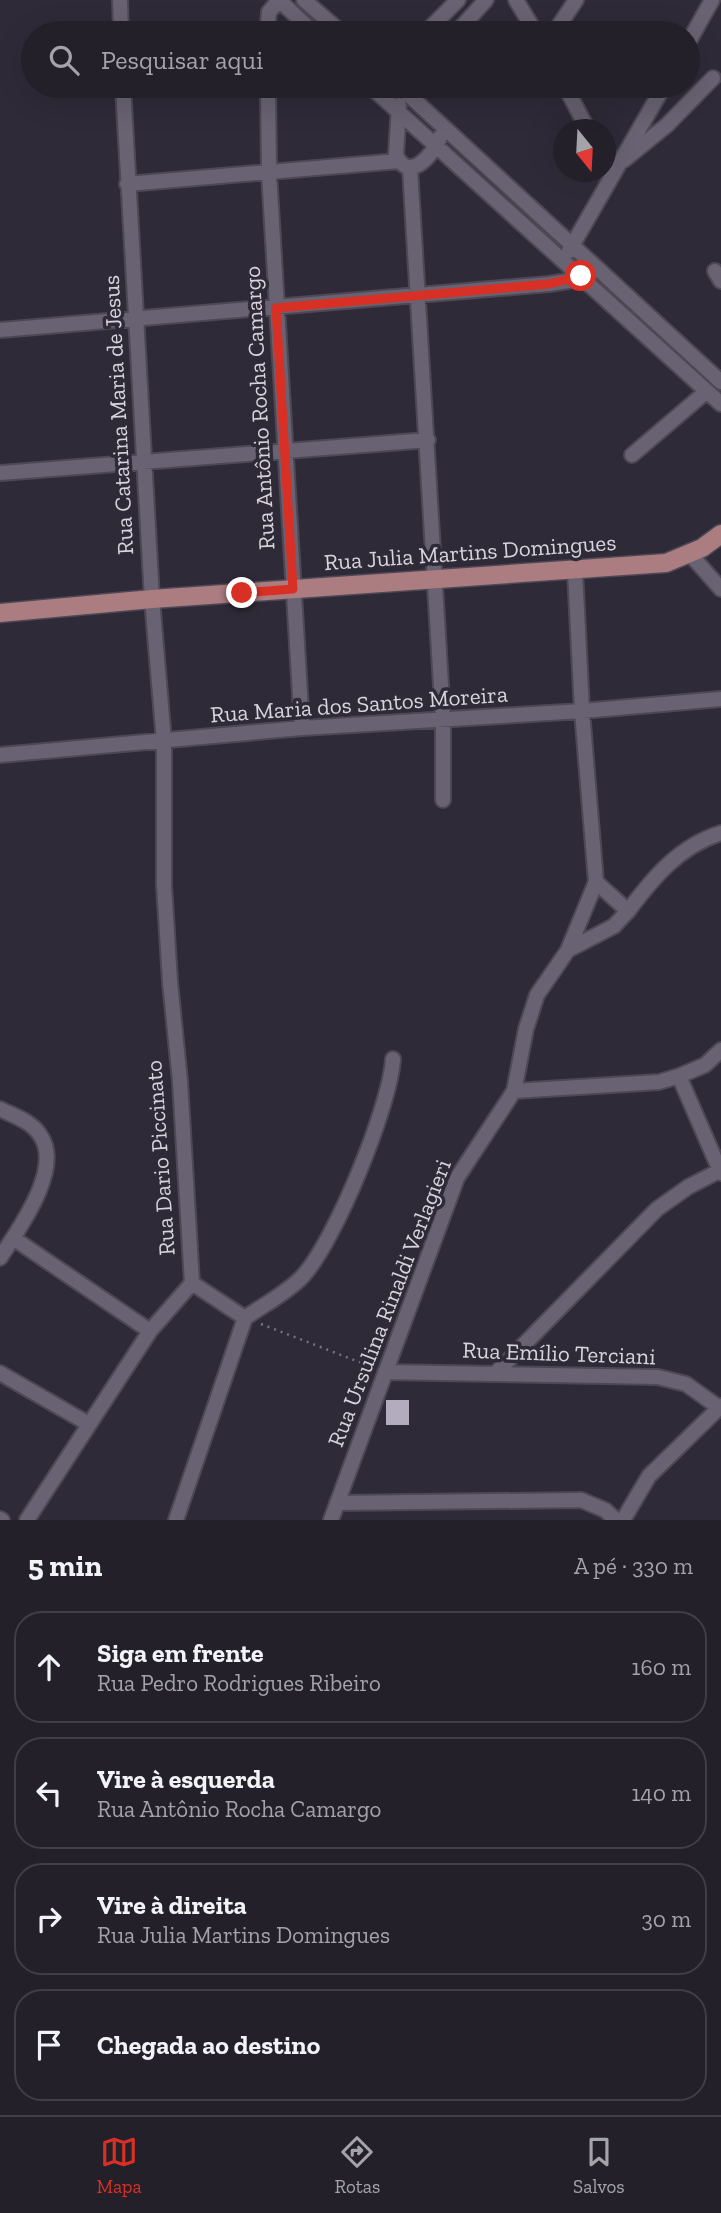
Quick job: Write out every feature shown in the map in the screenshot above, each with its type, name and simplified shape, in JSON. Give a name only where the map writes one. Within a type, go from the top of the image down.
[{"type":"main road","name":"Rua Julia Martins Domingues","points":[[0,614],[152,599],[666,563],[690,554],[721,534]]},
{"type":"street","points":[[120,0],[121,21]]},
{"type":"street","points":[[267,21],[279,0],[301,21]]},
{"type":"street","points":[[304,0],[328,21]]},
{"type":"street","points":[[437,21],[458,0]]},
{"type":"street","points":[[467,21],[486,0]]},
{"type":"street","points":[[516,0],[529,21]]},
{"type":"street","points":[[562,21],[576,0]]},
{"type":"street","points":[[700,22],[712,0]]},
{"type":"street","points":[[700,91],[713,78]]},
{"type":"street","name":"Rua Catarina Maria de Jesus","points":[[123,98],[152,599],[164,741]]},
{"type":"street","name":"Rua Antônio Rocha Camargo","points":[[268,98],[276,308],[302,728]]},
{"type":"street","points":[[383,98],[564,259],[721,404]]},
{"type":"street","points":[[401,98],[396,110],[396,155],[404,164],[419,297],[443,719],[443,800]]},
{"type":"street","points":[[416,98],[721,382]]},
{"type":"street","points":[[571,98],[582,119]]},
{"type":"street","points":[[616,158],[656,98]]},
{"type":"street","points":[[616,161],[645,146],[693,98]]},
{"type":"street","points":[[127,184],[404,164],[428,158],[437,145],[444,125]]},
{"type":"street","points":[[564,259],[610,182]]},
{"type":"street","points":[[0,330],[419,297],[549,284],[597,269]]},
{"type":"street","points":[[632,455],[707,391]]},
{"type":"street","points":[[0,473],[428,440]]},
{"type":"street","points":[[690,554],[721,589]]},
{"type":"street","name":"Rua Ursulina Rinaldi Verlagieri","points":[[331,1520],[457,1178],[514,1091],[526,1029],[537,995],[568,950],[596,882],[582,711],[575,571]]},
{"type":"street","name":"Rua Maria dos Santos Moreira","points":[[0,755],[302,728],[582,711],[721,699]]},
{"type":"street","name":"Rua Dario Piccinato","points":[[27,1520],[87,1423],[150,1331],[192,1283],[164,886],[164,741]]},
{"type":"street","points":[[568,950],[614,926],[652,880],[678,855],[704,838],[721,833]]},
{"type":"street","points":[[596,882],[628,911]]},
{"type":"street","points":[[514,1091],[659,1082],[705,1065],[721,1050]]},
{"type":"street","points":[[176,1520],[245,1318],[302,1278],[325,1243],[343,1211],[392,1074],[393,1059]]},
{"type":"street","points":[[498,1372],[657,1209],[688,1186],[721,1171],[679,1076]]},
{"type":"street","points":[[0,1109],[29,1123],[42,1136],[48,1167],[36,1196],[0,1258]]},
{"type":"street","points":[[13,1238],[150,1331]]},
{"type":"street","points":[[192,1283],[245,1318]]},
{"type":"street","name":"Rua Emílio Terciani","points":[[385,1372],[658,1377],[686,1384],[721,1407]]},
{"type":"street","points":[[0,1373],[87,1423]]},
{"type":"street","points":[[623,1520],[649,1476],[721,1407]]},
{"type":"street","points":[[337,1503],[581,1500],[605,1510],[616,1520]]},
{"type":"path","points":[[245,1318],[385,1372]]},
{"type":"building","points":[[386,1400],[409,1400],[409,1425],[386,1425]]},
{"type":"route","points":[[242,593],[293,589],[276,308],[549,284],[581,276]]}]
